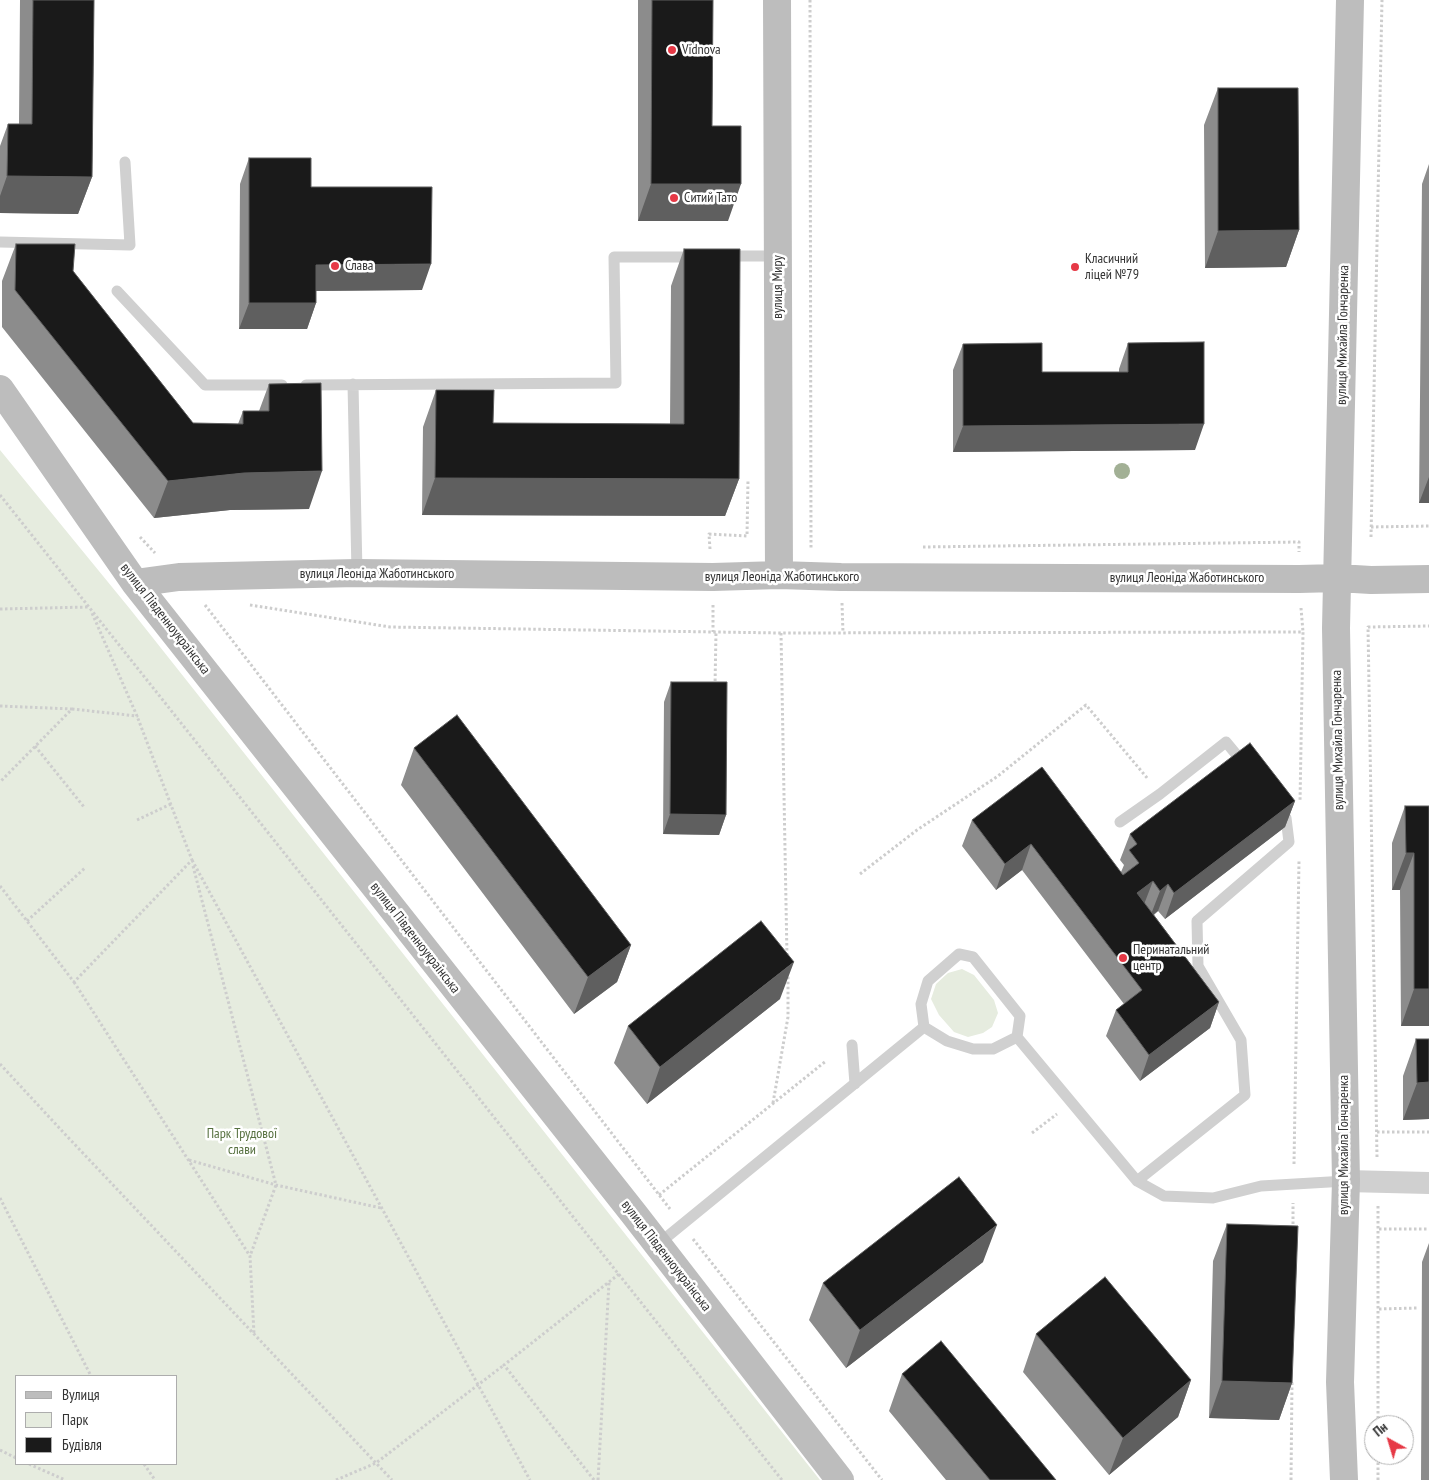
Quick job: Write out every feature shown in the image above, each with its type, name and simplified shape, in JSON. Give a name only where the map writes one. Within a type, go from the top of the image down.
[{"type":"street","name":"вулиця Миру","points":[[777,0],[779,574]]},
{"type":"street","name":"вулиця Михайла Гончаренка","points":[[1344,1480],[1340,1382],[1346,1181],[1336,638],[1350,0]]},
{"type":"street","name":"вулиця Південноукраїнська","points":[[0,388],[135,584],[628,1207],[840,1480]]},
{"type":"street","name":"вулиця Леоніда Жаботинського","points":[[135,584],[179,576],[357,573],[713,577],[779,574],[841,577],[1429,579]]},
{"type":"street","points":[[1346,1181],[1429,1182]]},
{"type":"lane","points":[[0,242],[130,245],[125,162]]},
{"type":"lane","points":[[117,291],[205,385],[616,383],[614,257],[778,256]]},
{"type":"lane","points":[[353,384],[357,573]]},
{"type":"lane","points":[[1120,822],[1160,794],[1226,742],[1250,772]]},
{"type":"lane","points":[[1137,1181],[1245,1095],[1241,1040],[1198,966],[1197,922],[1289,842],[1286,818],[1274,803]]},
{"type":"lane","points":[[924,1027],[921,1004],[928,981],[959,954],[973,957],[1020,1016],[1017,1037],[1137,1181],[1164,1196],[1213,1198],[1261,1186],[1346,1181]]},
{"type":"lane","points":[[657,1246],[924,1027]]},
{"type":"lane","points":[[924,1027],[947,1041],[973,1049],[993,1049],[1017,1037]]},
{"type":"lane","points":[[852,1045],[855,1084]]},
{"type":"path","points":[[810,0],[811,548],[819,548]]},
{"type":"path","points":[[1371,538],[1382,0]]},
{"type":"path","points":[[715,690],[713,577],[709,534],[748,536],[748,476]]},
{"type":"path","points":[[0,495],[782,1480]]},
{"type":"path","points":[[1371,527],[1429,526]]},
{"type":"path","points":[[841,577],[843,633]]},
{"type":"path","points":[[199,598],[682,1225],[882,1480]]},
{"type":"path","points":[[247,605],[390,627],[781,633],[1303,632],[1300,810]]},
{"type":"path","points":[[0,609],[89,607]]},
{"type":"path","points":[[89,607],[137,716],[192,860],[276,1185],[250,1256],[254,1335]]},
{"type":"path","points":[[1378,1415],[1379,1229],[1368,627],[1429,626]]},
{"type":"path","points":[[781,633],[787,958]]},
{"type":"path","points":[[860,874],[917,830],[998,776],[1086,705],[1160,794]]},
{"type":"path","points":[[0,706],[72,709],[137,716]]},
{"type":"path","points":[[0,782],[72,709]]},
{"type":"path","points":[[35,746],[84,807]]},
{"type":"path","points":[[137,820],[170,804]]},
{"type":"path","points":[[1293,1232],[1299,859]]},
{"type":"path","points":[[74,982],[192,860]]},
{"type":"path","points":[[192,860],[530,1480]]},
{"type":"path","points":[[27,921],[86,868]]},
{"type":"path","points":[[0,886],[74,982],[250,1256]]},
{"type":"path","points":[[773,1103],[788,1018],[788,968]]},
{"type":"path","points":[[659,1195],[826,1061]]},
{"type":"path","points":[[0,1064],[392,1480]]},
{"type":"path","points":[[1032,1133],[1071,1102]]},
{"type":"path","points":[[1377,1132],[1429,1132]]},
{"type":"path","points":[[189,1160],[276,1185],[381,1208]]},
{"type":"path","points":[[0,1198],[90,1375]]},
{"type":"path","points":[[1379,1229],[1429,1229]]},
{"type":"path","points":[[336,1480],[376,1464],[619,1274]]},
{"type":"path","points":[[598,1480],[609,1282]]},
{"type":"path","points":[[1378,1309],[1418,1308]]},
{"type":"path","points":[[504,1365],[594,1480]]},
{"type":"path","points":[[1291,1480],[1292,1381]]},
{"type":"path","points":[[0,1450],[15,1458]]},
{"type":"path","points":[[32,1465],[65,1480]]},
{"type":"path","points":[[145,1465],[155,1480]]},
{"type":"path","points":[[1378,1465],[1378,1480]]},
{"type":"green space","name":"Парк Трудової слави","points":[[0,450],[130,609],[820,1480],[0,1480]]},
{"type":"green space","points":[[962,969],[974,975],[994,1000],[998,1013],[992,1027],[983,1033],[968,1037],[954,1032],[939,1015],[931,999],[936,984],[948,973]]},
{"type":"building","points":[[33,0],[94,0],[92,177],[7,176],[8,124],[32,124]]},
{"type":"building","points":[[652,0],[713,0],[712,126],[741,126],[741,184],[651,184]]},
{"type":"building","points":[[1218,88],[1298,88],[1299,230],[1218,231]]},
{"type":"building","points":[[249,158],[311,158],[311,187],[432,187],[431,264],[316,265],[316,303],[249,303]]},
{"type":"building","points":[[16,244],[75,244],[73,271],[193,423],[243,424],[243,411],[269,411],[269,384],[321,383],[322,471],[244,473],[168,481],[15,290]]},
{"type":"building","points":[[684,249],[740,249],[739,479],[435,478],[436,390],[494,390],[493,423],[684,424]]},
{"type":"building","points":[[1204,342],[1204,424],[963,426],[963,344],[1042,343],[1042,372],[1128,372],[1128,343]]},
{"type":"building","points":[[671,682],[727,682],[726,815],[670,814]]},
{"type":"building","points":[[457,715],[631,945],[588,977],[414,748]]},
{"type":"building","name":"Перинатальний центр","points":[[1250,743],[1295,801],[1174,893],[1168,884],[1160,891],[1153,881],[1137,893],[1219,1002],[1149,1055],[1116,1010],[1142,990],[1031,844],[1005,864],[972,820],[1042,767],[1123,875],[1139,863],[1129,850],[1137,844],[1130,834]]},
{"type":"building","points":[[1405,806],[1429,806],[1429,989],[1414,989],[1414,853],[1406,853]]},
{"type":"building","points":[[761,921],[794,962],[660,1067],[628,1026]]},
{"type":"building","points":[[1416,1039],[1429,1039],[1429,1082],[1417,1083]]},
{"type":"building","points":[[959,1177],[997,1225],[860,1330],[823,1283]]},
{"type":"building","points":[[1227,1224],[1298,1226],[1292,1383],[1222,1381]]},
{"type":"building","points":[[1105,1277],[1191,1380],[1123,1438],[1036,1334]]},
{"type":"building","points":[[941,1341],[1056,1480],[990,1480],[902,1374]]},
{"type":"place","name":"Vidnova","points":[[672,50]]},
{"type":"place","name":"Ситий Тато","points":[[674,198]]},
{"type":"place","name":"Слава","points":[[335,266]]},
{"type":"place","name":"Класичний ліцей №79","points":[[1075,267]]},
{"type":"place","name":"Перинатальний центр","points":[[1123,958]]}]
